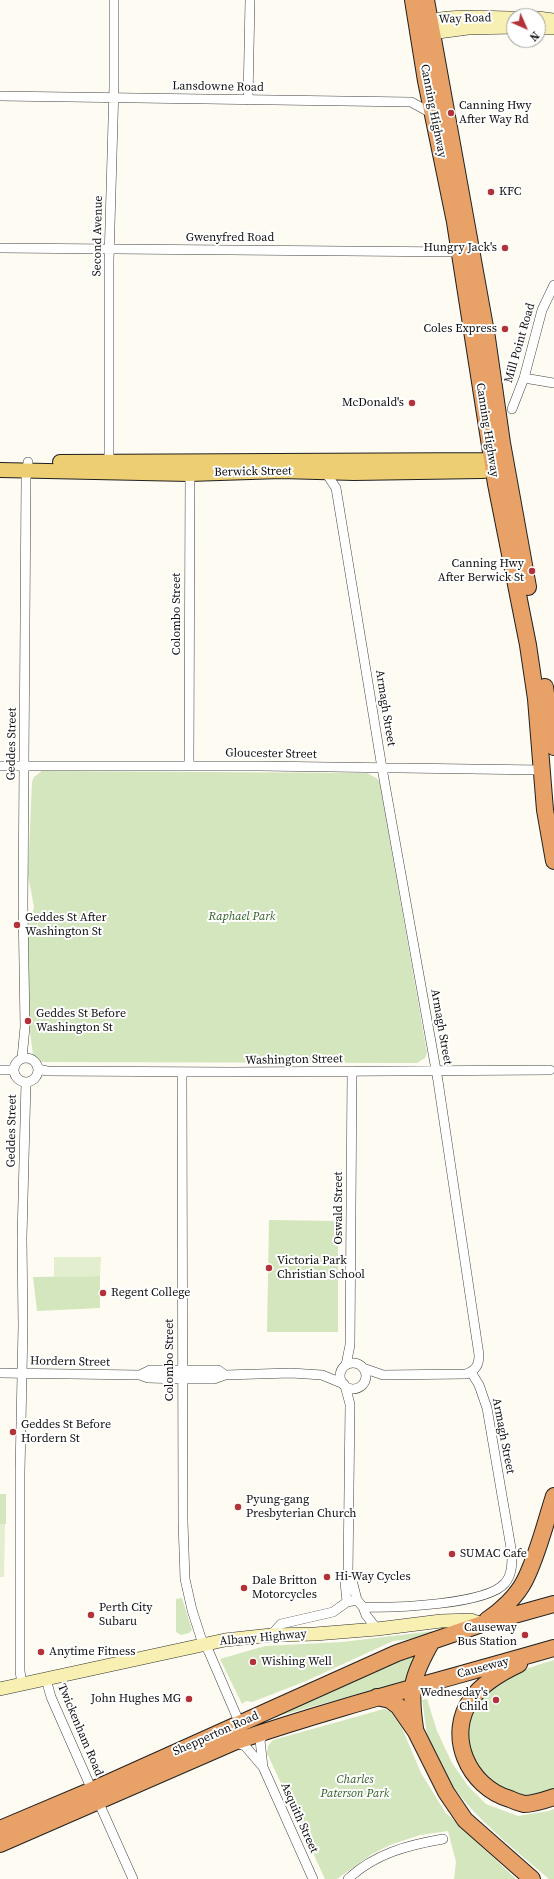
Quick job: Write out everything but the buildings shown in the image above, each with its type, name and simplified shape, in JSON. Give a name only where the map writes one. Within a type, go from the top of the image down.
[{"type":"highway","name":"Canning Highway","points":[[413,0],[425,28],[488,345],[499,464],[538,646],[554,747]]},
{"type":"highway","name":"Canning Highway","points":[[426,0],[425,28],[433,114],[499,464],[536,699],[542,770],[550,815],[554,861]]},
{"type":"highway","points":[[482,1624],[496,1614],[524,1582],[554,1496]]},
{"type":"highway","points":[[416,1732],[412,1704],[412,1687],[420,1663],[432,1641],[482,1624],[554,1604]]},
{"type":"highway","name":"Shepperton Road","points":[[0,1844],[95,1795],[240,1724],[398,1653],[432,1641]]},
{"type":"highway","points":[[552,1649],[510,1668],[481,1687],[471,1699],[465,1712],[460,1736],[462,1751],[466,1762],[475,1776],[501,1797],[524,1804],[542,1802],[554,1797]]},
{"type":"highway","name":"Causeway","points":[[412,1687],[552,1649]]},
{"type":"highway","name":"Shepperton Road","points":[[0,1829],[95,1795],[234,1742],[412,1687]]},
{"type":"highway","points":[[377,1697],[390,1700],[398,1706],[416,1732],[455,1807],[465,1820],[532,1879]]},
{"type":"main road","name":"Way Road","points":[[425,28],[463,17],[506,18]]},
{"type":"main road","name":"Way Road","points":[[425,28],[506,27]]},
{"type":"main road","name":"Berwick Street","points":[[0,461],[27,466]]},
{"type":"main road","name":"Berwick Street","points":[[190,468],[499,464]]},
{"type":"main road","name":"Berwick Street","points":[[0,470],[27,466],[190,468],[344,473],[499,464]]},
{"type":"main road","name":"Albany Highway","points":[[0,1689],[225,1640],[271,1635],[314,1634],[377,1629],[441,1620],[471,1620],[482,1624]]},
{"type":"street","name":"Second Avenue","points":[[109,467],[109,249],[114,98],[114,0]]},
{"type":"street","points":[[248,100],[250,0]]},
{"type":"street","name":"Lansdowne Road","points":[[0,96],[411,102],[433,114]]},
{"type":"street","name":"Gwenyfred Road","points":[[0,248],[460,252]]},
{"type":"street","name":"Mill Point Road","points":[[512,409],[524,378],[542,310],[554,285]]},
{"type":"street","points":[[524,378],[554,383]]},
{"type":"street","name":"Geddes Street","points":[[22,1058],[25,1027],[23,905],[27,466]]},
{"type":"street","name":"Colombo Street","points":[[189,766],[190,468]]},
{"type":"street","name":"Armagh Street","points":[[326,473],[336,488],[382,768],[436,1072],[479,1355],[479,1362],[471,1372],[479,1385],[487,1408],[512,1565],[506,1583],[490,1594],[425,1604],[363,1607]]},
{"type":"street","points":[[336,488],[344,473]]},
{"type":"street","name":"Gloucester Street","points":[[0,766],[469,768],[542,770]]},
{"type":"street","name":"Geddes Street","points":[[25,1027],[33,1060]]},
{"type":"street","points":[[22,1058],[33,1060],[38,1069],[34,1078],[26,1082],[16,1077],[14,1070],[15,1064],[22,1058]]},
{"type":"street","name":"Washington Street","points":[[38,1069],[47,1071],[182,1072],[436,1072],[550,1070]]},
{"type":"street","points":[[0,1070],[14,1070]]},
{"type":"street","name":"Oswald Street","points":[[344,1367],[350,1345],[352,1071]]},
{"type":"street","name":"Colombo Street","points":[[182,1072],[183,1536],[185,1579],[192,1610],[205,1644]]},
{"type":"street","name":"Geddes Street","points":[[22,1684],[20,1671],[22,1192],[26,1082]]},
{"type":"street","name":"Oswald Street","points":[[350,1345],[361,1366]]},
{"type":"street","points":[[347,1602],[345,1582],[348,1574],[350,1404],[340,1375],[344,1367],[351,1362],[383,1375]]},
{"type":"street","points":[[350,1404],[366,1377],[361,1366]]},
{"type":"street","name":"Hordern Street","points":[[322,1375],[344,1367]]},
{"type":"street","points":[[344,1385],[351,1388],[383,1375],[462,1374],[471,1372]]},
{"type":"street","name":"Hordern Street","points":[[0,1373],[140,1375],[148,1378],[182,1375],[214,1379],[225,1375],[291,1373],[322,1375],[344,1385]]},
{"type":"street","points":[[348,1574],[352,1580],[357,1600],[377,1629]]},
{"type":"street","points":[[271,1635],[281,1624],[333,1612],[347,1602],[357,1600]]},
{"type":"street","points":[[205,1644],[240,1724]]},
{"type":"street","name":"Twickenham Road","points":[[46,1680],[51,1696],[133,1879]]},
{"type":"street","name":"Asquith Street","points":[[263,1767],[260,1740],[264,1733],[269,1730]]},
{"type":"street","name":"Asquith Street","points":[[234,1742],[245,1746],[263,1767],[313,1879]]},
{"type":"street","points":[[348,1879],[386,1854],[414,1844],[443,1839]]},
{"type":"green space","name":"Raphael Park","points":[[42,771],[367,773],[378,779],[427,1053],[425,1058],[417,1063],[42,1062],[33,1055],[29,1024],[28,939],[29,925],[34,907],[28,875],[32,782],[34,777]]},
{"type":"green space","points":[[269,1220],[338,1221],[338,1332],[267,1332]]},
{"type":"green space","points":[[54,1257],[101,1257],[100,1276],[54,1277]]},
{"type":"green space","points":[[100,1276],[100,1308],[37,1311],[33,1277]]},
{"type":"green space","points":[[0,1494],[6,1494],[6,1524],[0,1524]]},
{"type":"green space","points":[[0,1524],[5,1524],[4,1577],[0,1577]]},
{"type":"green space","points":[[182,1598],[192,1630],[189,1633],[181,1635],[176,1632],[176,1599]]},
{"type":"green space","points":[[434,1631],[412,1639],[393,1641],[306,1681],[252,1702],[246,1701],[242,1704],[220,1659],[265,1646],[342,1642]]},
{"type":"green space","points":[[416,1651],[414,1671],[408,1680],[268,1719]]},
{"type":"green space","points":[[554,1660],[554,1788],[531,1795],[510,1793],[493,1784],[479,1769],[471,1751],[468,1730],[474,1710],[488,1691],[502,1681],[528,1668]]},
{"type":"green space","points":[[427,1699],[437,1731],[452,1763],[468,1786],[486,1804],[518,1816],[554,1809],[554,1879],[549,1879],[513,1848],[460,1796],[446,1776],[435,1756],[427,1734],[422,1700]]},
{"type":"green space","name":"Charles Paterson Park","points":[[384,1709],[391,1712],[402,1728],[421,1773],[445,1812],[516,1879],[454,1879],[456,1862],[448,1831],[420,1835],[390,1845],[372,1854],[337,1879],[325,1879],[267,1753],[268,1746],[273,1740]]},
{"type":"place","name":"Canning Hwy After Way Rd","points":[[451,113]]},
{"type":"place","name":"KFC","points":[[491,192]]},
{"type":"place","name":"Hungry Jack's","points":[[505,248]]},
{"type":"place","name":"Coles Express","points":[[505,329]]},
{"type":"place","name":"McDonald's","points":[[412,403]]},
{"type":"place","name":"Canning Hwy After Berwick St","points":[[532,571]]},
{"type":"place","name":"Geddes St After Washington St","points":[[17,925]]},
{"type":"place","name":"Geddes St Before Washington St","points":[[28,1021]]},
{"type":"place","name":"Victoria Park Christian School","points":[[269,1268]]},
{"type":"place","name":"Regent College","points":[[103,1293]]},
{"type":"place","name":"Geddes St Before Hordern St","points":[[13,1432]]},
{"type":"place","name":"Pyung-gang Presbyterian Church","points":[[238,1507]]},
{"type":"place","name":"SUMAC Cafe","points":[[452,1554]]},
{"type":"place","name":"Hi-Way Cycles","points":[[327,1577]]},
{"type":"place","name":"Dale Britton Motorcycles","points":[[244,1588]]},
{"type":"place","name":"Perth City Subaru","points":[[91,1615]]},
{"type":"place","name":"Causeway Bus Station","points":[[525,1635]]},
{"type":"place","name":"Anytime Fitness","points":[[41,1652]]},
{"type":"place","name":"Wishing Well","points":[[253,1662]]},
{"type":"place","name":"John Hughes MG","points":[[189,1699]]},
{"type":"place","name":"Wednesday's Child","points":[[496,1700]]}]
